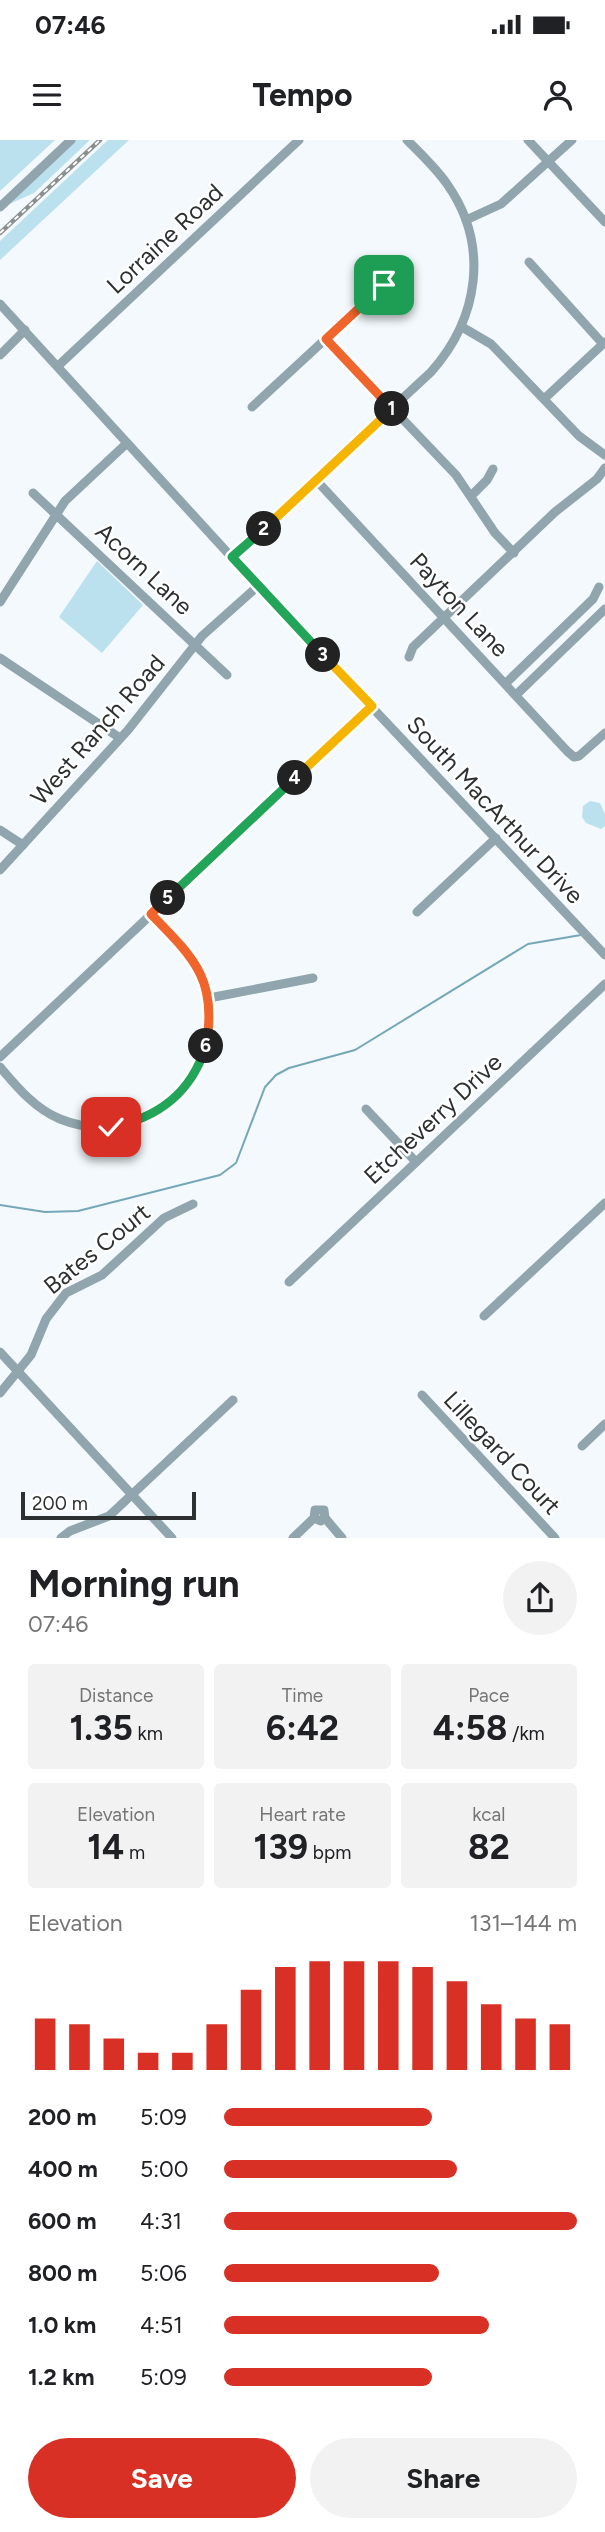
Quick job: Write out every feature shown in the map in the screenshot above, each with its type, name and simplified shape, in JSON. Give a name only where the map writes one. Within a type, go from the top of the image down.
[{"type":"street","points":[[0,206],[71,140]]},
{"type":"street","name":"Lorraine Road","points":[[58,366],[299,140]]},
{"type":"street","points":[[232,557],[392,409],[446,355],[462,327],[469,306],[474,267],[466,220],[447,184],[407,140]]},
{"type":"street","points":[[528,140],[605,222]]},
{"type":"street","points":[[466,220],[501,204],[572,140]]},
{"type":"street","points":[[529,262],[604,343],[544,399]]},
{"type":"street","points":[[253,407],[384,285],[393,272]]},
{"type":"street","points":[[0,304],[258,586]]},
{"type":"street","points":[[462,327],[491,344],[579,436],[605,455]]},
{"type":"street","points":[[0,355],[25,330]]},
{"type":"street","points":[[326,339],[456,475],[472,495],[495,533],[514,553]]},
{"type":"street","points":[[0,602],[57,515],[84,491],[89,480],[126,444]]},
{"type":"street","points":[[409,657],[413,648],[444,618],[555,512],[597,479],[605,468]]},
{"type":"street","points":[[472,495],[487,480],[493,469]]},
{"type":"street","name":"Payton Lane","points":[[316,480],[574,757],[584,753],[605,733]]},
{"type":"street","name":"Acorn Lane","points":[[33,494],[227,675]]},
{"type":"street","name":"West Ranch Road","points":[[0,870],[120,738],[196,645],[258,586]]},
{"type":"street","name":"South MacArthur Drive","points":[[258,586],[605,955]]},
{"type":"street","points":[[506,683],[593,599],[599,587]]},
{"type":"street","points":[[517,694],[605,609]]},
{"type":"street","points":[[0,658],[120,738]]},
{"type":"street","points":[[0,1057],[372,706]]},
{"type":"street","points":[[0,830],[23,845]]},
{"type":"street","points":[[417,912],[496,838]]},
{"type":"street","points":[[0,1067],[34,1103],[59,1119],[95,1127],[111,1127],[142,1119],[177,1097],[194,1076],[206,1045],[209,998],[196,966],[185,949],[151,914]]},
{"type":"street","points":[[209,998],[313,978]]},
{"type":"street","name":"Etcheverry Drive","points":[[289,1282],[605,984]]},
{"type":"street","points":[[366,1109],[416,1162]]},
{"type":"street","points":[[484,1316],[605,1203]]},
{"type":"street","name":"Bates Court","points":[[0,1393],[31,1355],[47,1319],[66,1293],[102,1275],[164,1218],[193,1204]]},
{"type":"street","points":[[0,1352],[172,1538]]},
{"type":"street","name":"Lillegard Court","points":[[422,1395],[555,1538]]},
{"type":"street","points":[[61,1538],[70,1531],[109,1516],[233,1400]]},
{"type":"street","points":[[582,1446],[605,1424]]},
{"type":"street","points":[[293,1538],[319,1518],[342,1538]]},
{"type":"shaded area","points":[[0,140],[55,140],[0,191]]},
{"type":"shaded area","points":[[75,140],[90,140],[34,193],[5,206]]},
{"type":"shaded area","points":[[108,140],[129,140],[0,260],[0,241]]},
{"type":"shaded area","points":[[97,561],[143,605],[102,653],[59,617]]},
{"type":"shaded area","points":[[590,801],[600,803],[605,814],[605,826],[601,829],[586,823],[582,817],[583,806]]},
{"type":"waterway","points":[[0,1205],[45,1212],[78,1211],[220,1175],[236,1163],[265,1087],[276,1075],[289,1068],[355,1050],[528,944],[581,935]]},
{"type":"railway","points":[[0,233],[100,140]]},
{"type":"route","points":[[111,1127],[142,1119],[177,1097],[194,1076],[206,1045],[209,998],[204,982],[185,949],[151,914],[372,706],[232,557],[392,409],[326,339],[384,285]]}]
